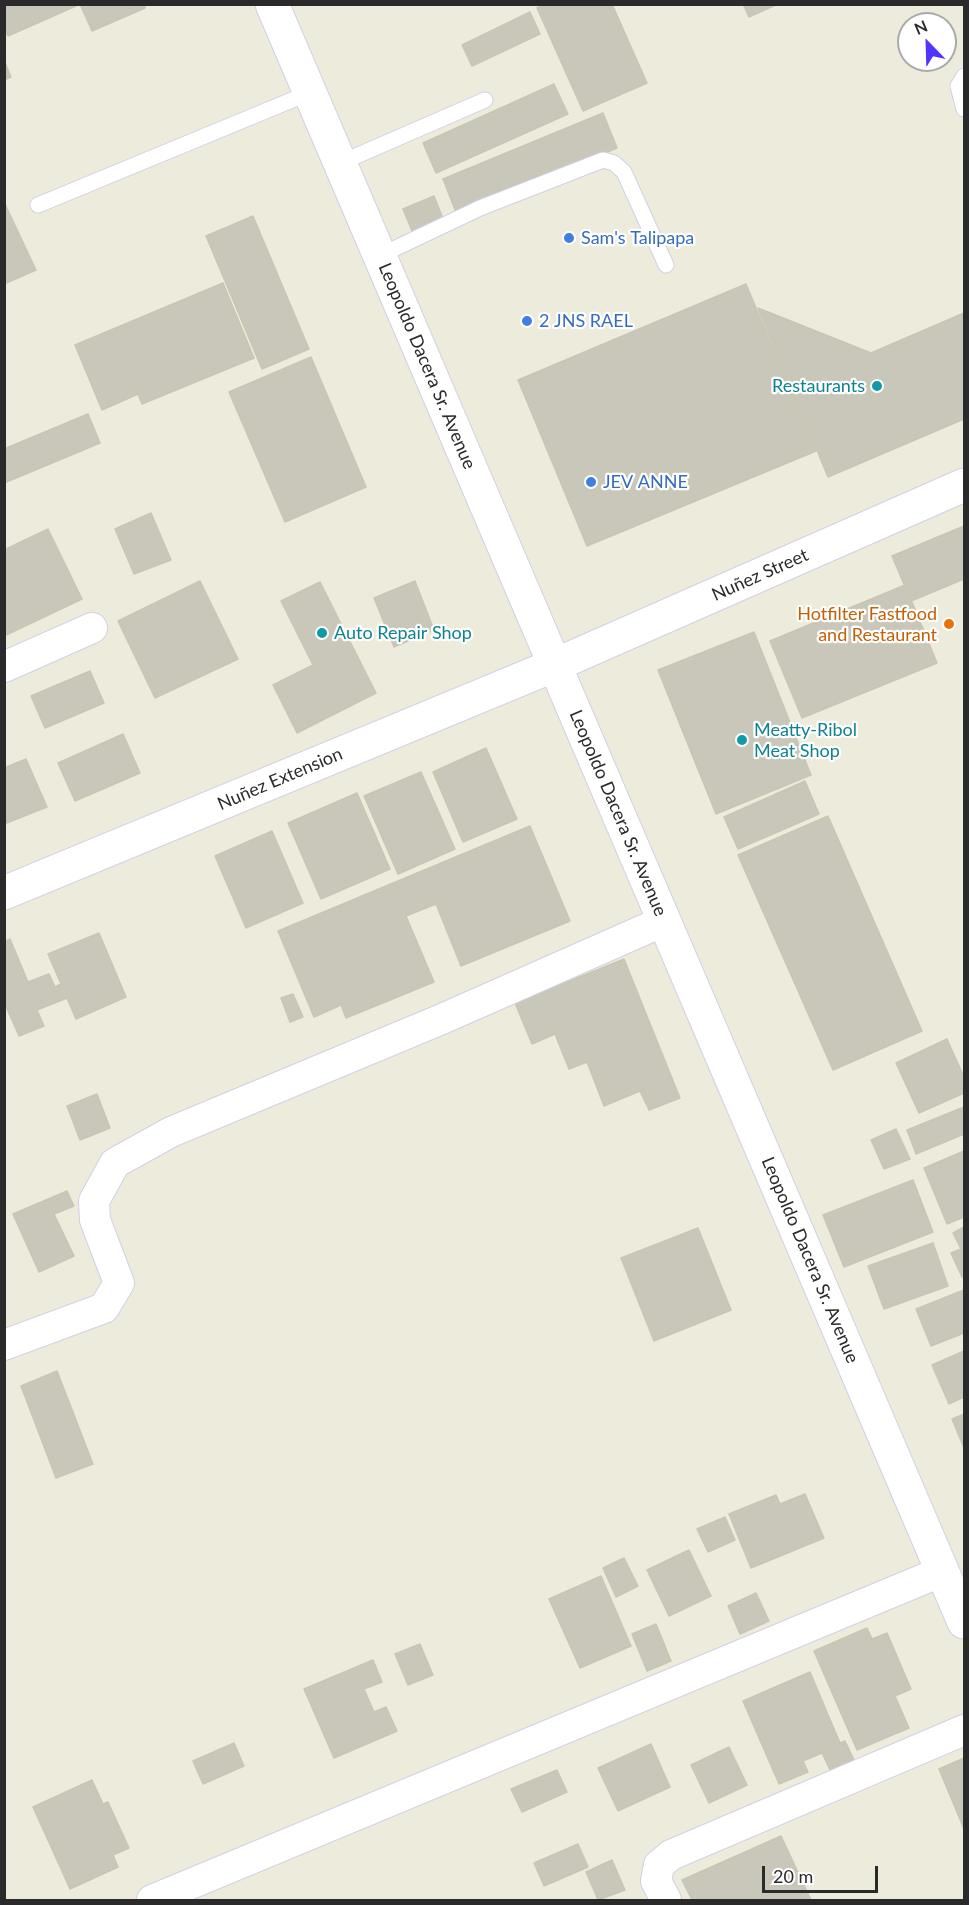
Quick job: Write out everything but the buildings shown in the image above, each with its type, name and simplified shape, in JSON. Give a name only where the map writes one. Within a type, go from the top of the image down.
[{"type":"main road","name":"Leopoldo Dacera Sr. Avenue","points":[[272,4],[964,1622]]},
{"type":"main road","name":"Nuñez Street","points":[[555,664],[964,485]]},
{"type":"main road","name":"Nuñez Extension","points":[[4,893],[555,664]]},
{"type":"street","points":[[4,667],[92,628]]},
{"type":"street","points":[[4,1345],[104,1308],[113,1298],[119,1283],[95,1220],[94,1201],[115,1163],[171,1132],[432,1024],[664,921]]},
{"type":"street","points":[[152,1900],[943,1571]]},
{"type":"street","points":[[666,1900],[656,1881],[659,1865],[671,1855],[964,1730]]},
{"type":"lane","points":[[964,76],[958,86],[964,109]]},
{"type":"lane","points":[[38,205],[309,93]]},
{"type":"lane","points":[[340,163],[485,100]]},
{"type":"lane","points":[[379,256],[480,208],[603,160],[614,163],[624,172],[666,265]]},
{"type":"place","name":"Sam's Talipapa","points":[[569,238]]},
{"type":"place","name":"2 JNS RAEL","points":[[527,321]]},
{"type":"place","name":"Restaurants","points":[[877,386]]},
{"type":"place","name":"JEV ANNE","points":[[591,482]]},
{"type":"place","name":"Hotfilter Fastfood and Restaurant","points":[[949,624]]},
{"type":"place","name":"Auto Repair Shop","points":[[322,633]]},
{"type":"place","name":"Meatty-Ribol Meat Shop","points":[[742,740]]}]
